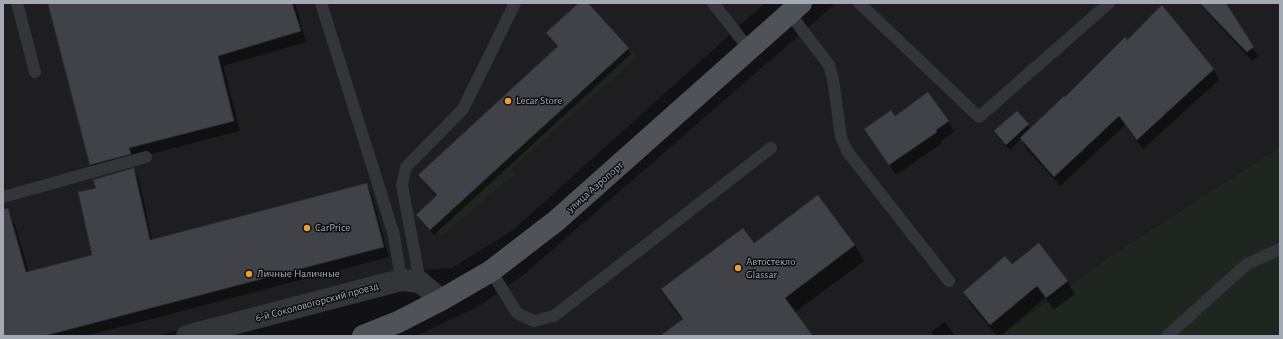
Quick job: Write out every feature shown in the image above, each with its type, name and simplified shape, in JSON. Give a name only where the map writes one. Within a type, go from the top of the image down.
[{"type":"main road","name":"улица Аэропорт","points":[[363,336],[398,322],[441,300],[491,271],[556,221],[726,71],[792,7]]},
{"type":"street","points":[[410,281],[441,300]]},
{"type":"street","name":"6-й Соколовогорский проезд","points":[[187,336],[410,281]]},
{"type":"lane","points":[[17,3],[35,72]]},
{"type":"lane","points":[[321,3],[394,235],[410,281]]},
{"type":"lane","points":[[410,281],[402,185],[406,167],[463,109],[515,3]]},
{"type":"lane","points":[[713,3],[749,49]]},
{"type":"lane","points":[[859,3],[979,117],[1109,3]]},
{"type":"lane","points":[[792,7],[829,65],[833,79],[841,136],[847,151],[949,281]]},
{"type":"lane","points":[[491,271],[516,313],[534,321],[554,316],[771,148]]},
{"type":"lane","points":[[3,197],[146,157]]},
{"type":"lane","points":[[1167,336],[1247,264],[1280,248]]},
{"type":"shaded area","points":[[3,3],[765,3],[513,230],[452,268],[407,271],[156,336],[3,336]]},
{"type":"shaded area","points":[[836,3],[1280,3],[1280,147],[1104,260],[1000,336],[416,336],[479,306],[521,277]]},
{"type":"shaded area","points":[[629,48],[637,57],[511,169],[515,174],[442,235],[430,230]]},
{"type":"shaded area","points":[[1280,147],[1280,336],[1000,336],[1104,260]]},
{"type":"building","points":[[48,3],[292,3],[301,31],[218,56],[234,121],[129,148],[131,154],[90,165]]},
{"type":"building","points":[[579,3],[588,3],[629,48],[430,230],[416,215],[437,195],[418,175],[558,46],[546,33]]},
{"type":"building","points":[[1200,3],[1226,3],[1254,47],[1247,52]]},
{"type":"building","points":[[1162,5],[1214,69],[1137,140],[1119,116],[1054,177],[1020,138],[1064,96],[1065,97],[1125,37],[1127,40]]},
{"type":"building","points":[[928,92],[949,121],[936,130],[937,132],[889,165],[864,129],[891,110],[895,116]]},
{"type":"building","points":[[1017,111],[1029,124],[1006,145],[994,131]]},
{"type":"building","points":[[134,168],[150,240],[367,183],[384,247],[44,336],[3,336],[3,209],[8,208],[26,272],[92,255],[78,192],[96,188],[93,180]]},
{"type":"building","points":[[818,195],[855,245],[785,298],[813,336],[660,336],[683,319],[661,289],[743,228],[754,243]]},
{"type":"building","points":[[1039,243],[1068,281],[1046,298],[1037,286],[990,325],[963,292],[1005,256],[1012,264]]},
{"type":"place","name":"Lecar Store","points":[[508,101]]},
{"type":"place","name":"CarPrice","points":[[307,228]]},
{"type":"place","name":"Автостекло Glassar","points":[[738,268]]},
{"type":"place","name":"Личные Наличные","points":[[249,274]]}]
